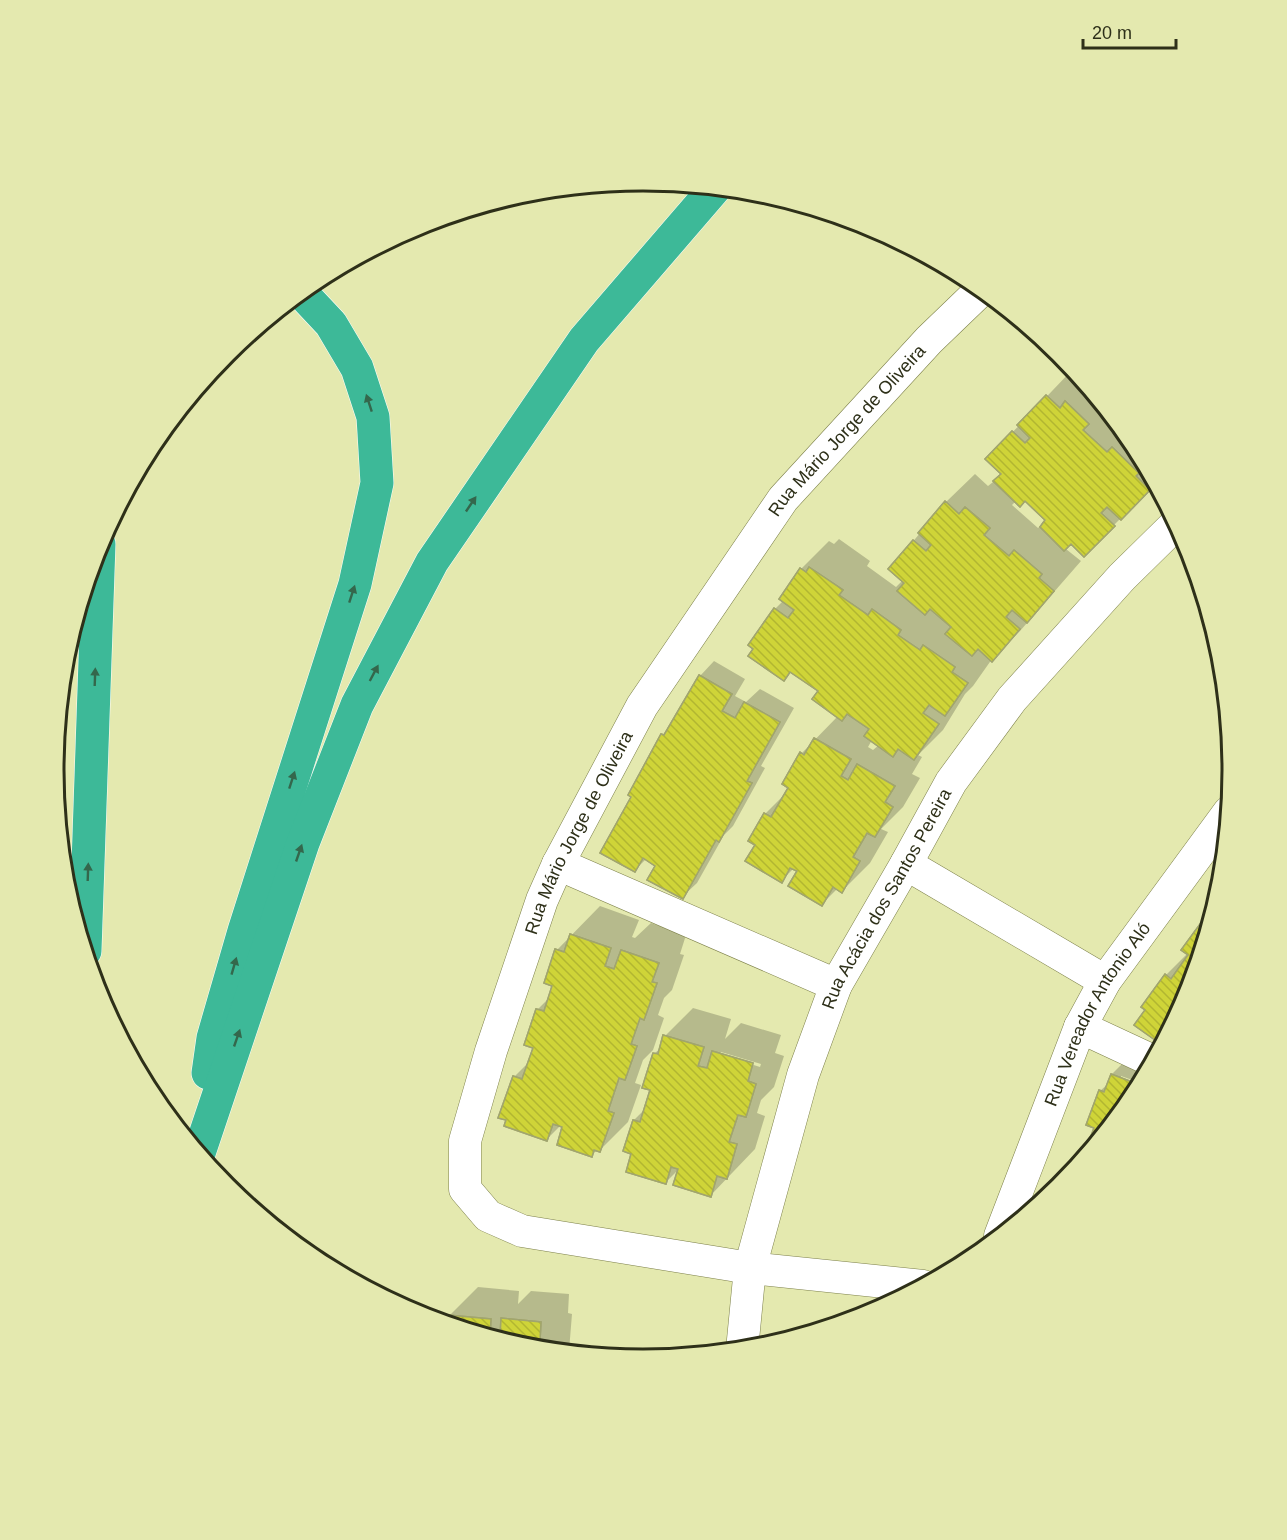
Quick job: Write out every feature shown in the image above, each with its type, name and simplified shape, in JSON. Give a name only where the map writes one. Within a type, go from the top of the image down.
[{"type":"highway","points":[[201,1144],[303,843],[353,716],[432,562],[584,340],[709,195]]},
{"type":"highway","points":[[200,1142],[213,1038],[272,839],[355,584],[377,483],[373,417],[357,369],[331,324],[308,299]]},
{"type":"highway","points":[[86,926],[98,577]]},
{"type":"street","name":"Rua Mário Jorge de Oliveira","points":[[908,1284],[750,1268],[522,1231],[488,1216],[465,1189],[465,1141],[495,1040],[542,900],[558,864],[642,706],[783,499],[929,340],[975,296]]},
{"type":"street","name":"Rua Acácia dos Santos Pereira","points":[[743,1340],[750,1268],[803,1075],[836,985],[951,782],[1022,687],[1134,564],[1170,530]]},
{"type":"street","name":"Rua Vereador Antonio Aló","points":[[1006,1221],[1080,1027],[1105,981],[1220,825]]},
{"type":"street","points":[[558,864],[836,985]]},
{"type":"street","points":[[906,864],[1105,981]]},
{"type":"street","points":[[1080,1027],[1146,1058]]},
{"type":"building","points":[[1046,395],[1060,408],[1065,401],[1089,424],[1083,430],[1107,452],[1112,447],[1139,473],[1136,476],[1150,490],[1121,520],[1107,507],[1101,513],[1115,526],[1084,557],[1071,544],[1064,551],[1040,527],[1045,520],[1025,501],[1020,507],[993,481],[1001,474],[985,459],[1012,431],[1025,443],[1030,438],[1017,425]],"holes":[[[1044,450],[1052,457],[1044,465],[1037,458]],[[1061,464],[1087,487],[1079,496],[1053,473]],[[1094,494],[1101,501],[1094,509],[1087,502]]]},
{"type":"building","points":[[1046,395],[1060,408],[1065,401],[1089,424],[1083,430],[1107,452],[1112,447],[1139,473],[1136,476],[1150,490],[1121,520],[1107,507],[1101,513],[1115,526],[1084,557],[1071,544],[1064,551],[1040,527],[1045,520],[1025,501],[1020,507],[993,481],[1001,474],[985,459],[1012,431],[1025,443],[1030,438],[1017,425]]},
{"type":"building","points":[[945,501],[959,514],[965,507],[990,528],[984,535],[1009,556],[1014,550],[1042,574],[1039,578],[1054,591],[1027,623],[1012,610],[1006,617],[1020,629],[992,662],[978,649],[972,656],[945,634],[951,627],[930,609],[925,615],[897,591],[904,583],[888,569],[913,540],[926,551],[931,545],[918,533]],"holes":[[[946,557],[954,563],[947,572],[939,565]],[[964,570],[990,592],[983,601],[957,579]],[[998,598],[1006,605],[999,613],[991,606]]]},
{"type":"building","points":[[945,501],[959,514],[965,507],[990,528],[984,535],[1009,556],[1014,550],[1042,574],[1039,578],[1054,591],[1027,623],[1012,610],[1006,617],[1020,629],[992,662],[978,649],[972,656],[945,634],[951,627],[930,609],[925,615],[897,591],[904,583],[888,569],[913,540],[926,551],[931,545],[918,533]]},
{"type":"building","points":[[809,567],[843,590],[839,595],[868,615],[872,609],[901,630],[898,635],[920,650],[923,645],[955,667],[952,672],[968,683],[945,716],[929,705],[923,713],[939,724],[914,760],[898,749],[893,757],[864,736],[869,729],[847,714],[842,721],[812,699],[818,691],[790,672],[784,681],[748,656],[753,649],[748,645],[774,608],[788,618],[794,610],[779,599],[800,568],[806,572]],"holes":[[[800,615],[808,620],[802,629],[794,624]],[[816,625],[847,647],[840,656],[809,635]],[[856,652],[863,657],[857,667],[849,661]],[[871,664],[901,685],[895,694],[864,673]],[[917,695],[926,701],[919,710],[911,705]]]},
{"type":"building","points":[[809,567],[843,590],[839,595],[868,615],[872,609],[901,630],[898,635],[920,650],[923,645],[955,667],[952,672],[968,683],[945,716],[929,705],[923,713],[939,724],[914,760],[898,749],[893,757],[864,736],[869,729],[847,714],[842,721],[812,699],[818,691],[790,672],[784,681],[748,656],[753,649],[748,645],[774,608],[788,618],[794,610],[779,599],[800,568],[806,572]]},
{"type":"building","points":[[699,675],[732,694],[722,711],[735,718],[744,702],[780,722],[747,781],[752,783],[719,842],[716,840],[683,899],[647,880],[655,866],[643,858],[635,872],[600,853],[631,797],[628,795],[661,734],[664,735]],"holes":[[[721,719],[731,725],[725,736],[715,730]],[[709,739],[722,745],[706,773],[694,766]],[[689,778],[700,784],[694,795],[683,789]],[[676,800],[689,807],[673,834],[661,827]],[[656,836],[667,842],[661,853],[651,847]]]},
{"type":"building","points":[[699,675],[732,694],[722,711],[735,718],[744,702],[780,722],[747,781],[752,783],[719,842],[716,840],[683,899],[647,880],[655,866],[643,858],[635,872],[600,853],[631,797],[628,795],[661,734],[664,735]]},
{"type":"building","points":[[814,738],[851,759],[841,776],[848,780],[857,764],[895,786],[885,802],[893,807],[875,837],[867,833],[853,857],[860,861],[842,893],[833,887],[822,906],[788,886],[797,871],[790,868],[782,883],[745,861],[755,845],[748,841],[764,813],[771,817],[788,788],[782,784],[800,752],[804,755]],"holes":[[[834,784],[843,789],[838,798],[829,793]],[[824,801],[834,807],[817,837],[807,832]],[[803,842],[812,848],[807,857],[797,852]]]},
{"type":"building","points":[[814,738],[851,759],[841,776],[848,780],[857,764],[895,786],[885,802],[893,807],[875,837],[867,833],[853,857],[860,861],[842,893],[833,887],[822,906],[788,886],[797,871],[790,868],[782,883],[745,861],[755,845],[748,841],[764,813],[771,817],[788,788],[782,784],[800,752],[804,755]]},
{"type":"building","points":[[1203,920],[1178,992],[1155,1040],[1134,1025],[1145,1010],[1141,1007],[1165,974],[1171,979],[1188,955],[1181,950]]},
{"type":"building","points":[[1203,920],[1178,992],[1155,1040],[1134,1025],[1145,1010],[1141,1007],[1165,974],[1171,979],[1188,955],[1181,950]]},
{"type":"building","points":[[570,934],[611,948],[605,966],[614,969],[621,950],[659,963],[652,982],[657,983],[644,1020],[640,1018],[631,1044],[637,1046],[625,1080],[619,1078],[608,1111],[614,1113],[600,1152],[594,1150],[592,1157],[557,1145],[562,1127],[553,1124],[547,1141],[504,1126],[506,1120],[498,1118],[513,1076],[522,1079],[533,1048],[524,1045],[536,1009],[544,1011],[552,986],[544,983],[555,949],[564,952]],"holes":[[[603,971],[614,974],[611,984],[600,980]],[[593,998],[604,1002],[592,1038],[581,1033]],[[579,1043],[590,1047],[587,1056],[576,1053]],[[572,1062],[583,1066],[571,1101],[560,1097]],[[557,1106],[568,1110],[565,1119],[554,1116]]]},
{"type":"building","points":[[570,934],[611,948],[605,966],[614,969],[621,950],[659,963],[652,982],[657,983],[644,1020],[640,1018],[631,1044],[637,1046],[625,1080],[619,1078],[608,1111],[614,1113],[600,1152],[594,1150],[592,1157],[557,1145],[562,1127],[553,1124],[547,1141],[504,1126],[506,1120],[498,1118],[513,1076],[522,1079],[533,1048],[524,1045],[536,1009],[544,1011],[552,986],[544,983],[555,949],[564,952]]},
{"type":"building","points":[[663,1035],[704,1047],[698,1066],[707,1068],[712,1051],[753,1063],[748,1081],[756,1084],[746,1117],[738,1115],[729,1142],[737,1144],[727,1179],[717,1176],[711,1197],[673,1185],[678,1169],[671,1167],[666,1184],[626,1172],[631,1154],[623,1151],[633,1120],[640,1122],[650,1090],[642,1088],[653,1053],[658,1054]],"holes":[[[694,1075],[704,1078],[701,1088],[691,1085]],[[688,1095],[699,1097],[690,1131],[679,1128]],[[677,1140],[687,1143],[684,1153],[674,1150]]]},
{"type":"building","points":[[663,1035],[704,1047],[698,1066],[707,1068],[712,1051],[753,1063],[748,1081],[756,1084],[746,1117],[738,1115],[729,1142],[737,1144],[727,1179],[717,1176],[711,1197],[673,1185],[678,1169],[671,1167],[666,1184],[626,1172],[631,1154],[623,1151],[633,1120],[640,1122],[650,1090],[642,1088],[653,1053],[658,1054]]},
{"type":"building","points":[[1111,1074],[1131,1082],[1090,1138],[1094,1128],[1086,1125],[1099,1090],[1104,1092]]},
{"type":"building","points":[[1111,1074],[1131,1082],[1090,1138],[1094,1128],[1086,1125],[1099,1090],[1104,1092]]},
{"type":"building","points":[[449,1315],[491,1319],[490,1328]]},
{"type":"building","points":[[449,1315],[491,1319],[490,1328]]},
{"type":"building","points":[[501,1318],[541,1322],[540,1339],[500,1331]]},
{"type":"building","points":[[501,1318],[541,1322],[540,1339],[500,1331]]}]
